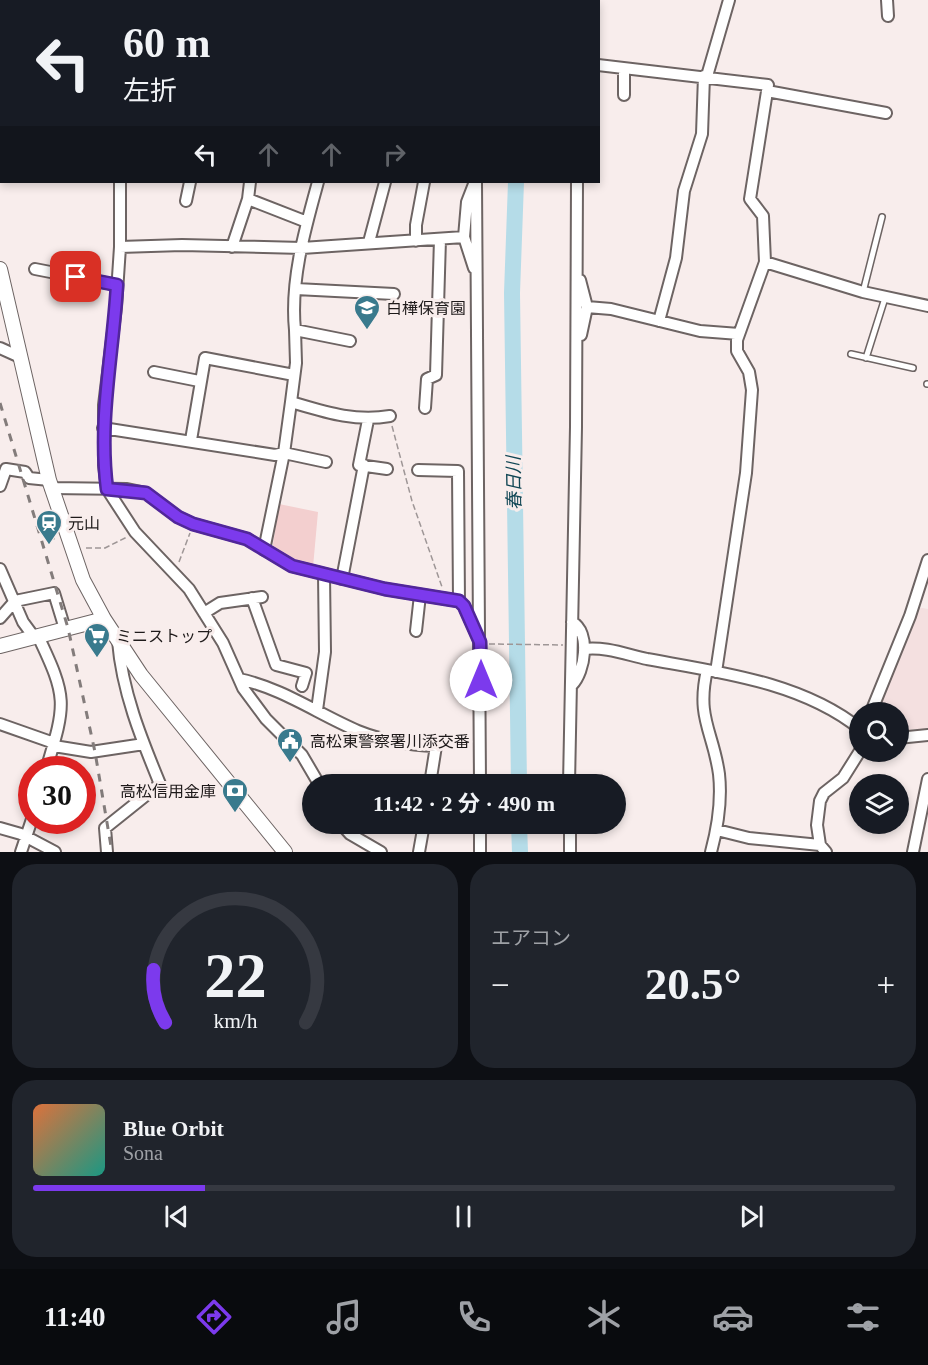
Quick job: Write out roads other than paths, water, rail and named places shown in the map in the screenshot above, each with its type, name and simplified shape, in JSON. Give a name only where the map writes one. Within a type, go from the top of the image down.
[{"type":"street","points":[[659,321],[676,258],[684,192],[702,134],[706,76],[729,0]]},
{"type":"street","points":[[887,0],[888,16]]},
{"type":"street","points":[[600,65],[768,85],[750,199],[763,216],[765,262],[739,334],[737,351],[749,372],[752,390],[746,473],[712,671],[702,708],[718,774],[720,809],[711,852]]},
{"type":"street","points":[[624,68],[624,95]]},
{"type":"street","points":[[767,91],[886,113]]},
{"type":"street","points":[[120,183],[120,247],[103,428],[107,489],[135,532],[189,589],[223,643],[239,679],[266,719],[302,755],[313,774]]},
{"type":"street","points":[[186,201],[189,183]]},
{"type":"street","points":[[232,247],[248,199],[250,183]]},
{"type":"street","points":[[264,550],[284,453],[291,402],[295,330],[292,308],[307,222],[318,183]]},
{"type":"street","points":[[369,242],[385,183]]},
{"type":"street","points":[[416,241],[416,225],[423,183]]},
{"type":"street","points":[[476,183],[467,202],[464,237],[477,279]]},
{"type":"street","points":[[476,183],[484,643],[480,774]]},
{"type":"street","points":[[569,774],[577,183]]},
{"type":"street","points":[[248,199],[307,222]]},
{"type":"street","points":[[120,247],[302,248],[464,237]]},
{"type":"street","points":[[425,408],[427,379],[436,375],[440,239]]},
{"type":"street","points":[[765,262],[885,298],[928,306]]},
{"type":"street","points":[[0,269],[50,484],[83,580],[104,619],[141,675],[285,852]]},
{"type":"street","points":[[35,269],[117,285]]},
{"type":"street","points":[[576,275],[581,282],[587,307],[581,336],[576,345]]},
{"type":"street","points":[[296,290],[394,294]]},
{"type":"street","points":[[587,307],[611,309],[700,331],[739,334]]},
{"type":"street","points":[[295,330],[350,341]]},
{"type":"street","points":[[0,348],[20,357]]},
{"type":"street","points":[[191,440],[199,381],[205,358],[294,375]]},
{"type":"street","points":[[154,372],[199,381]]},
{"type":"street","points":[[291,402],[346,418],[368,420],[390,416]]},
{"type":"street","points":[[368,420],[359,465],[387,469]]},
{"type":"street","points":[[103,428],[275,455],[284,453],[326,462]]},
{"type":"street","points":[[342,579],[364,465]]},
{"type":"street","points":[[0,486],[6,469],[25,472],[29,478],[50,484],[146,493],[169,512],[193,524],[235,534],[292,566],[342,579],[459,601],[484,643]]},
{"type":"street","points":[[418,470],[458,471],[459,601]]},
{"type":"street","points":[[875,702],[910,616],[928,560]]},
{"type":"street","points":[[0,569],[23,622],[36,637],[58,678],[62,696],[50,756]]},
{"type":"street","points":[[317,710],[326,652],[324,574]]},
{"type":"street","points":[[0,618],[15,601],[54,593],[65,629]]},
{"type":"street","points":[[416,631],[420,595]]},
{"type":"street","points":[[204,613],[220,603],[257,598],[276,665],[306,673],[302,687]]},
{"type":"street","points":[[0,646],[104,619]]},
{"type":"street","points":[[572,622],[581,630],[584,648],[579,673],[572,685]]},
{"type":"street","points":[[107,852],[105,828],[160,784],[120,671],[118,640]]},
{"type":"street","points":[[584,648],[712,671],[798,695],[849,720]]},
{"type":"street","points":[[239,679],[267,686],[369,734],[408,745],[436,746],[431,774]]},
{"type":"street","points":[[0,724],[54,744],[91,752],[144,744]]},
{"type":"street","points":[[909,737],[928,735]]},
{"type":"street","points":[[717,830],[749,838],[823,848],[817,825],[820,801],[824,793],[843,778],[853,762]]},
{"type":"street","points":[[913,852],[928,779]]},
{"type":"street","points":[[0,828],[26,837],[55,852]]},
{"type":"street","points":[[21,852],[27,834]]},
{"type":"street","points":[[350,834],[381,852]]},
{"type":"street","points":[[419,852],[422,834]]},
{"type":"street","points":[[480,834],[480,852]]},
{"type":"street","points":[[570,834],[570,852]]},
{"type":"lane","points":[[863,292],[882,217]]},
{"type":"lane","points":[[866,358],[885,298]]},
{"type":"lane","points":[[851,354],[913,368]]},
{"type":"waterway","name":"春日川","points":[[516,183],[512,293],[519,774]]},
{"type":"waterway","name":"春日川","points":[[519,834],[520,852]]},
{"type":"railway","points":[[0,403],[68,628],[95,752],[112,852]]},
{"type":"place","name":"白樺保育園","points":[[367,331]]},
{"type":"place","name":"元山","points":[[49,546]]},
{"type":"place","name":"ミニストップ","points":[[97,659]]},
{"type":"place","name":"高松東警察署川添交番","points":[[290,764]]},
{"type":"place","name":"高松信用金庫","points":[[235,814]]}]
